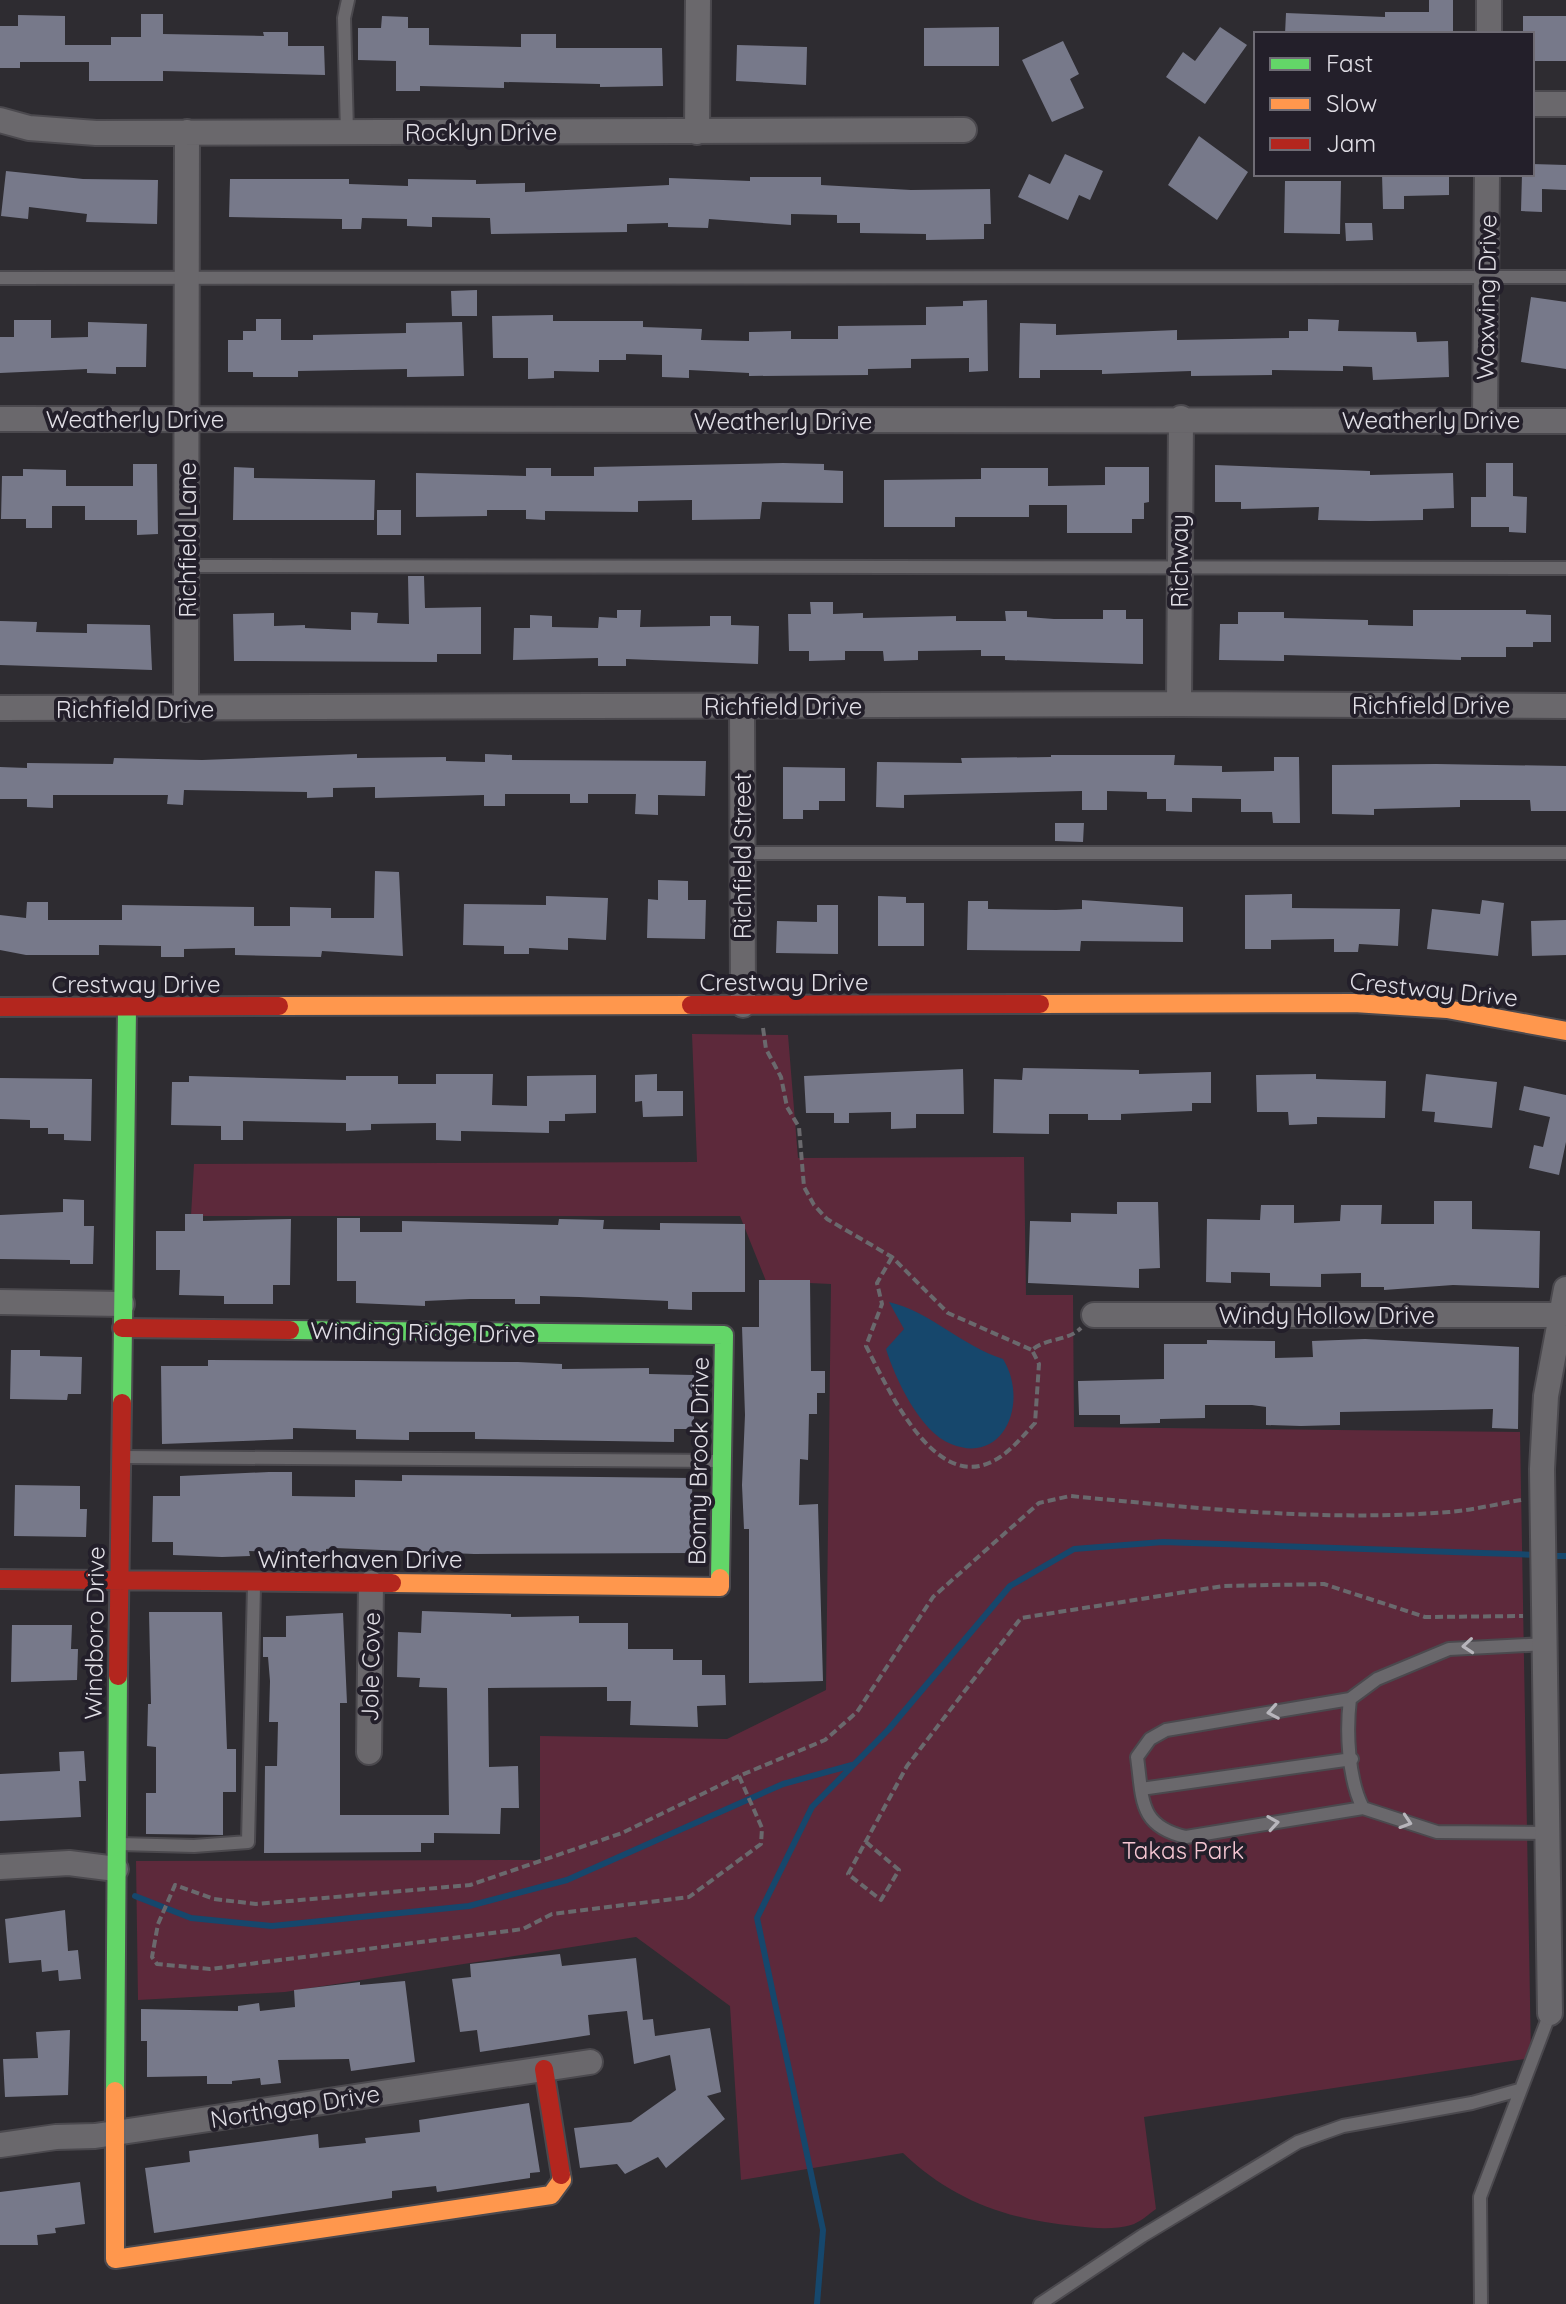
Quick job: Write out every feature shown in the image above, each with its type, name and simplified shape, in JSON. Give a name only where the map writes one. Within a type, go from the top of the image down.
[{"type":"street","points":[[697,132],[698,0]]},
{"type":"street","points":[[1489,0],[1489,32]]},
{"type":"street","points":[[1534,104],[1566,104]]},
{"type":"street","name":"Rocklyn Drive","points":[[0,120],[29,128],[96,133],[964,130]]},
{"type":"street","name":"Richfield Lane","points":[[186,709],[187,132]]},
{"type":"street","name":"Waxwing Drive","points":[[1485,421],[1487,176]]},
{"type":"street","name":"Weatherly Drive","points":[[0,419],[995,422],[1181,418],[1566,421]]},
{"type":"street","name":"Richway","points":[[1179,704],[1181,418]]},
{"type":"street","name":"Richfield Drive","points":[[0,708],[1179,704],[1566,706]]},
{"type":"street","name":"Richfield Street","points":[[742,707],[742,853],[752,1005]]},
{"type":"street","name":"Crestway Drive","points":[[0,1007],[1354,1003],[1447,1009],[1566,1031]]},
{"type":"street","name":"Windboro Drive","points":[[127,1009],[116,1844],[115,2259],[551,2195],[562,2180],[544,2069]]},
{"type":"street","points":[[1550,2013],[1550,1833],[1543,1496],[1546,1396],[1566,1289]]},
{"type":"street","points":[[0,1302],[122,1304]]},
{"type":"street","name":"Windy Hollow Drive","points":[[1094,1315],[1560,1315]]},
{"type":"street","name":"Winding Ridge Drive","points":[[122,1328],[724,1335]]},
{"type":"street","name":"Bonny Brook Drive","points":[[720,1587],[724,1335]]},
{"type":"street","name":"Winterhaven Drive","points":[[0,1579],[720,1587]]},
{"type":"street","name":"Jole Cove","points":[[369,1752],[371,1583]]},
{"type":"street","points":[[0,1867],[69,1863],[116,1869]]},
{"type":"street","name":"Northgap Drive","points":[[0,2145],[115,2133],[590,2062]]},
{"type":"lane","points":[[347,132],[344,18],[348,0]]},
{"type":"lane","points":[[0,278],[1566,277]]},
{"type":"lane","points":[[187,566],[1566,568]]},
{"type":"lane","points":[[742,853],[1566,853]]},
{"type":"lane","points":[[120,1457],[722,1461]]},
{"type":"lane","points":[[116,1844],[194,1846],[248,1842],[254,1582]]},
{"type":"lane","points":[[1546,1644],[1449,1649],[1377,1679],[1350,1699],[1166,1730],[1150,1739],[1137,1757],[1147,1816],[1163,1832],[1186,1837],[1363,1808],[1437,1832],[1550,1833]]},
{"type":"lane","points":[[1350,1699],[1356,1794],[1363,1808]]},
{"type":"lane","points":[[1141,1789],[1352,1759]]},
{"type":"lane","points":[[1481,2304],[1480,2197],[1550,2013]]},
{"type":"lane","points":[[1040,2304],[1142,2236],[1298,2142],[1343,2126],[1472,2103],[1519,2090]]},
{"type":"path","points":[[752,1005],[766,1049],[781,1077],[787,1107],[799,1127],[804,1187],[827,1219],[892,1257],[948,1313],[1032,1350],[1039,1364],[1035,1423],[1006,1454],[986,1465],[955,1463],[925,1444],[902,1416],[866,1346],[882,1304],[877,1283],[892,1257]]},
{"type":"path","points":[[1032,1350],[1044,1340],[1073,1336]]},
{"type":"path","points":[[739,1776],[762,1828],[761,1844],[689,1897],[552,1914],[523,1929],[210,1969],[157,1964],[152,1950],[158,1924],[175,1885],[214,1899],[256,1904],[470,1885],[622,1833],[739,1776],[825,1740],[857,1712],[933,1597],[1039,1503],[1070,1496],[1295,1513],[1404,1513],[1449,1512],[1543,1496]]},
{"type":"path","points":[[866,1842],[899,1870],[881,1900],[848,1874],[907,1766],[1021,1618],[1223,1586],[1324,1584],[1425,1617],[1546,1616]]},
{"type":"green space","name":"Takas Park","points":[[692,1034],[788,1035],[798,1158],[1024,1157],[1026,1295],[1073,1295],[1074,1427],[1520,1432],[1531,2058],[1144,2117],[1156,2209],[1131,2225],[1096,2228],[1027,2219],[982,2205],[941,2183],[903,2153],[741,2180],[730,2006],[636,1937],[285,1992],[138,2000],[136,1861],[540,1860],[540,1736],[727,1739],[826,1690],[831,1284],[766,1281],[740,1216],[191,1216],[194,1164],[697,1162]]},
{"type":"water","points":[[889,1302],[919,1313],[974,1346],[1003,1359],[1013,1393],[1012,1410],[1007,1426],[998,1438],[986,1446],[970,1448],[951,1444],[940,1438],[919,1416],[902,1389],[886,1349],[904,1329]]},
{"type":"building","points":[[1429,0],[1453,0],[1453,32],[1285,32],[1286,13],[1385,17],[1385,12],[1429,12]]},
{"type":"building","points":[[141,14],[163,14],[163,34],[264,36],[263,32],[288,32],[288,46],[324,46],[325,75],[163,71],[163,81],[89,81],[89,62],[20,62],[20,68],[0,68],[0,26],[18,26],[18,15],[65,16],[65,45],[111,45],[111,37],[141,37]]},
{"type":"building","points":[[382,16],[408,17],[408,28],[429,28],[429,45],[521,47],[521,34],[556,34],[556,48],[662,48],[663,86],[600,87],[600,84],[504,82],[504,88],[420,86],[420,91],[396,91],[396,61],[358,60],[358,28],[381,28]]},
{"type":"building","points":[[1523,16],[1566,16],[1566,61],[1534,61],[1534,32],[1523,32]]},
{"type":"building","points":[[999,27],[999,66],[924,66],[924,28]]},
{"type":"building","points":[[1220,27],[1247,45],[1205,104],[1166,77],[1183,52],[1195,61]]},
{"type":"building","points":[[1063,41],[1079,74],[1070,79],[1084,108],[1052,122],[1022,60]]},
{"type":"building","points":[[737,45],[807,47],[806,85],[736,81]]},
{"type":"building","points":[[1199,136],[1248,172],[1217,220],[1168,185]]},
{"type":"building","points":[[1065,154],[1103,171],[1090,200],[1079,195],[1068,220],[1018,197],[1029,174],[1050,184]]},
{"type":"building","points":[[1534,164],[1566,165],[1566,190],[1542,189],[1542,212],[1521,211],[1522,176],[1534,176]]},
{"type":"building","points":[[6,171],[83,179],[158,180],[157,224],[86,222],[87,214],[29,207],[28,219],[1,216]]},
{"type":"building","points":[[1382,176],[1449,176],[1449,195],[1404,196],[1404,209],[1383,209]]},
{"type":"building","points":[[750,177],[821,177],[821,185],[911,190],[990,189],[991,224],[984,224],[984,239],[926,240],[926,234],[860,233],[860,223],[837,223],[837,215],[791,214],[791,225],[709,219],[708,228],[668,227],[668,223],[627,224],[627,232],[491,234],[490,218],[432,217],[432,227],[407,226],[407,219],[362,218],[361,229],[342,229],[342,219],[229,217],[230,179],[349,179],[349,184],[408,186],[408,179],[476,180],[476,184],[525,183],[525,192],[669,185],[669,178],[750,181]]},
{"type":"building","points":[[1285,181],[1341,181],[1340,234],[1284,233]]},
{"type":"building","points":[[1345,223],[1372,223],[1373,240],[1346,241]]},
{"type":"building","points":[[477,290],[477,316],[452,316],[451,291]]},
{"type":"building","points":[[1531,297],[1566,302],[1566,369],[1521,362]]},
{"type":"building","points":[[987,300],[988,371],[969,372],[969,358],[911,359],[911,368],[868,369],[868,375],[749,376],[749,373],[689,370],[689,378],[662,377],[662,355],[626,354],[626,360],[599,360],[599,372],[554,371],[554,378],[528,379],[528,358],[493,358],[492,316],[553,315],[553,321],[643,321],[643,327],[702,329],[701,340],[749,341],[749,332],[791,331],[791,339],[838,339],[838,326],[926,325],[926,307],[963,306],[963,301]]},
{"type":"building","points":[[256,319],[281,319],[281,340],[313,340],[313,335],[406,333],[406,323],[462,322],[464,376],[407,377],[407,369],[298,371],[298,377],[253,377],[253,372],[228,372],[228,340],[243,340],[243,331],[256,331]]},
{"type":"building","points":[[1308,319],[1339,320],[1338,331],[1416,332],[1417,342],[1448,341],[1449,377],[1373,380],[1372,367],[1343,366],[1343,371],[1272,370],[1272,375],[1191,376],[1191,371],[1102,374],[1102,370],[1040,370],[1040,378],[1019,378],[1020,323],[1056,324],[1056,335],[1177,330],[1177,340],[1289,338],[1289,331],[1308,331]]},
{"type":"building","points":[[14,320],[51,320],[51,338],[88,337],[88,322],[147,324],[146,367],[116,367],[116,374],[87,373],[87,369],[0,373],[0,337],[14,337]]},
{"type":"building","points":[[1486,463],[1513,463],[1513,496],[1527,497],[1526,533],[1509,532],[1509,527],[1471,527],[1471,497],[1486,497]]},
{"type":"building","points":[[133,464],[157,464],[158,534],[137,535],[137,520],[85,520],[85,506],[52,506],[52,528],[26,528],[26,519],[1,519],[2,476],[23,476],[23,469],[66,470],[66,486],[133,486]]},
{"type":"building","points":[[824,464],[824,470],[843,471],[843,503],[762,502],[760,519],[692,520],[692,500],[638,501],[638,512],[545,511],[545,520],[526,519],[526,510],[487,510],[487,516],[416,517],[416,473],[526,476],[526,468],[551,468],[551,476],[594,476],[594,467]]},
{"type":"building","points":[[1215,465],[1370,471],[1370,475],[1453,473],[1454,508],[1423,509],[1423,520],[1370,521],[1318,520],[1319,507],[1241,509],[1241,502],[1215,502]]},
{"type":"building","points":[[234,467],[254,468],[254,478],[375,480],[374,520],[233,520]]},
{"type":"building","points":[[1105,467],[1149,467],[1149,502],[1144,503],[1144,519],[1132,519],[1132,533],[1067,533],[1067,505],[1029,505],[1029,517],[955,517],[955,527],[884,527],[884,480],[981,479],[981,468],[1048,468],[1048,486],[1105,485]]},
{"type":"building","points":[[377,510],[401,510],[401,535],[377,535]]},
{"type":"building","points":[[408,576],[424,576],[425,608],[481,607],[481,654],[437,654],[437,662],[234,661],[233,614],[274,613],[274,626],[305,625],[305,628],[351,630],[351,612],[378,613],[377,623],[409,624]]},
{"type":"building","points":[[810,602],[833,602],[833,614],[863,613],[863,618],[956,616],[956,621],[1006,621],[1005,611],[1027,611],[1027,617],[1103,619],[1103,610],[1126,610],[1126,619],[1143,619],[1143,664],[1005,660],[1005,656],[981,656],[981,650],[918,651],[918,660],[884,661],[883,651],[845,651],[845,660],[809,661],[809,651],[789,651],[788,614],[811,614]]},
{"type":"building","points":[[617,610],[641,610],[640,627],[710,626],[710,616],[731,616],[731,625],[759,626],[758,664],[626,659],[626,666],[598,666],[598,658],[513,660],[514,628],[530,628],[530,615],[552,616],[552,627],[598,628],[599,617],[617,618]]},
{"type":"building","points":[[1413,610],[1526,610],[1526,614],[1551,615],[1551,642],[1533,642],[1533,647],[1506,647],[1506,657],[1461,657],[1461,660],[1284,655],[1284,661],[1219,660],[1220,624],[1238,624],[1238,612],[1284,612],[1284,618],[1368,620],[1368,625],[1413,626]]},
{"type":"building","points":[[0,621],[37,622],[36,632],[87,633],[87,624],[150,625],[152,670],[0,665]]},
{"type":"building","points":[[357,754],[357,758],[446,757],[446,761],[485,762],[485,754],[512,755],[512,760],[706,761],[705,796],[658,795],[658,815],[635,814],[636,794],[588,794],[588,803],[570,803],[570,794],[505,794],[505,806],[484,806],[484,795],[375,798],[375,787],[333,788],[333,797],[307,798],[307,792],[184,790],[183,805],[167,804],[168,795],[53,795],[53,808],[27,807],[27,799],[0,799],[0,767],[27,768],[27,763],[113,764],[114,758],[202,760]]},
{"type":"building","points":[[1175,755],[1174,765],[1222,766],[1222,772],[1274,771],[1274,757],[1299,757],[1300,823],[1273,823],[1272,812],[1241,812],[1241,799],[1192,798],[1192,812],[1166,811],[1166,799],[1147,799],[1147,792],[1107,791],[1107,810],[1082,810],[1082,791],[904,795],[904,808],[876,807],[877,762],[962,763],[961,758]]},
{"type":"building","points":[[1332,765],[1566,766],[1566,811],[1531,811],[1530,800],[1460,800],[1460,807],[1374,809],[1374,815],[1332,814]]},
{"type":"building","points":[[783,767],[845,768],[845,801],[819,801],[819,810],[803,810],[803,819],[783,819]]},
{"type":"building","points":[[1055,823],[1084,823],[1083,842],[1055,841]]},
{"type":"building","points":[[375,871],[399,872],[403,956],[322,951],[321,957],[235,955],[235,948],[184,949],[184,957],[161,957],[161,946],[99,945],[99,955],[26,955],[0,950],[0,915],[26,918],[27,902],[48,902],[48,920],[122,920],[122,905],[254,907],[254,926],[290,926],[290,907],[331,908],[331,918],[374,918]]},
{"type":"building","points":[[658,880],[688,881],[688,900],[706,900],[705,939],[647,938],[648,899],[658,900]]},
{"type":"building","points":[[1292,894],[1292,908],[1400,909],[1398,946],[1359,944],[1358,952],[1334,952],[1334,939],[1271,940],[1271,949],[1245,949],[1245,895]]},
{"type":"building","points":[[546,896],[608,898],[606,940],[568,938],[568,950],[529,948],[529,954],[504,954],[504,946],[463,945],[464,904],[546,905]]},
{"type":"building","points":[[878,896],[906,897],[906,903],[924,903],[924,946],[878,946]]},
{"type":"building","points":[[1082,900],[1183,907],[1183,942],[1081,941],[1080,951],[967,950],[968,901],[988,901],[988,909],[1056,910],[1082,909]]},
{"type":"building","points":[[1482,900],[1504,903],[1498,956],[1427,949],[1432,909],[1480,914]]},
{"type":"building","points":[[817,905],[838,905],[838,954],[776,953],[777,921],[817,922]]},
{"type":"building","points":[[1566,920],[1566,955],[1532,956],[1531,921]]},
{"type":"building","points":[[1023,1068],[1139,1070],[1139,1074],[1211,1072],[1211,1103],[1192,1103],[1192,1111],[1121,1114],[1121,1120],[1088,1120],[1088,1114],[1049,1114],[1049,1134],[993,1133],[994,1079],[1022,1080]]},
{"type":"building","points":[[963,1069],[964,1114],[916,1114],[916,1128],[891,1129],[891,1112],[849,1113],[849,1123],[834,1123],[834,1113],[806,1113],[804,1076]]},
{"type":"building","points":[[436,1074],[493,1074],[492,1105],[527,1106],[527,1076],[596,1075],[596,1113],[565,1114],[565,1121],[549,1121],[549,1133],[461,1131],[461,1141],[436,1140],[436,1123],[371,1124],[371,1130],[346,1131],[346,1123],[243,1121],[243,1140],[221,1140],[221,1126],[171,1125],[172,1082],[189,1082],[189,1076],[346,1080],[346,1076],[398,1076],[398,1084],[436,1084]]},
{"type":"building","points":[[657,1074],[657,1091],[683,1091],[683,1116],[643,1117],[642,1101],[635,1102],[635,1075]]},
{"type":"building","points":[[1316,1074],[1316,1079],[1386,1081],[1385,1118],[1317,1117],[1317,1124],[1289,1125],[1288,1112],[1257,1112],[1256,1075]]},
{"type":"building","points":[[1426,1074],[1497,1082],[1492,1128],[1434,1122],[1435,1112],[1422,1111]]},
{"type":"building","points":[[0,1078],[92,1079],[91,1141],[64,1140],[64,1134],[48,1134],[48,1128],[30,1128],[30,1120],[0,1119]]},
{"type":"building","points":[[1524,1086],[1566,1095],[1566,1142],[1559,1175],[1529,1168],[1534,1145],[1543,1147],[1550,1117],[1519,1110]]},
{"type":"building","points":[[63,1199],[84,1200],[84,1226],[94,1226],[93,1264],[70,1264],[70,1260],[0,1259],[0,1215],[63,1212]]},
{"type":"building","points":[[1434,1201],[1472,1201],[1472,1229],[1540,1231],[1539,1288],[1453,1285],[1384,1290],[1384,1287],[1361,1287],[1361,1273],[1321,1274],[1321,1287],[1270,1286],[1270,1273],[1231,1272],[1231,1283],[1206,1282],[1207,1219],[1260,1220],[1261,1205],[1294,1205],[1294,1223],[1340,1221],[1341,1205],[1382,1205],[1381,1224],[1434,1224]]},
{"type":"building","points":[[1117,1202],[1158,1202],[1160,1268],[1139,1269],[1139,1288],[1028,1283],[1030,1221],[1071,1222],[1071,1213],[1117,1214]]},
{"type":"building","points":[[185,1214],[203,1214],[203,1221],[291,1219],[290,1285],[273,1285],[273,1304],[224,1304],[224,1296],[179,1295],[180,1270],[156,1270],[156,1231],[185,1231]]},
{"type":"building","points":[[337,1218],[360,1218],[360,1232],[402,1232],[402,1221],[558,1225],[559,1219],[604,1220],[603,1229],[660,1230],[660,1223],[745,1224],[745,1292],[692,1292],[692,1310],[668,1309],[668,1301],[540,1296],[540,1304],[515,1304],[515,1299],[425,1301],[425,1306],[356,1303],[356,1281],[337,1281]]},
{"type":"building","points":[[759,1280],[810,1280],[811,1371],[825,1371],[825,1393],[817,1393],[817,1414],[809,1414],[808,1460],[800,1459],[799,1505],[818,1504],[823,1681],[749,1683],[749,1529],[744,1529],[742,1485],[745,1415],[742,1327],[759,1327]]},
{"type":"building","points":[[1365,1339],[1519,1347],[1518,1429],[1492,1428],[1493,1409],[1340,1412],[1340,1425],[1301,1426],[1266,1425],[1266,1407],[1252,1405],[1205,1405],[1205,1418],[1160,1419],[1160,1423],[1120,1424],[1120,1415],[1079,1415],[1078,1381],[1164,1379],[1164,1344],[1207,1344],[1207,1340],[1275,1341],[1275,1358],[1313,1357],[1312,1341]]},
{"type":"building","points":[[11,1350],[40,1350],[40,1356],[82,1357],[81,1394],[68,1394],[67,1400],[10,1399]]},
{"type":"building","points":[[208,1360],[518,1362],[562,1364],[562,1369],[649,1368],[649,1374],[694,1375],[694,1429],[674,1429],[674,1442],[475,1439],[475,1432],[409,1432],[409,1440],[356,1439],[356,1430],[293,1428],[293,1439],[162,1444],[161,1366],[208,1366]]},
{"type":"building","points":[[292,1472],[292,1496],[355,1497],[355,1480],[402,1481],[402,1475],[692,1478],[693,1553],[474,1554],[335,1548],[326,1549],[326,1555],[249,1551],[250,1556],[222,1557],[173,1555],[173,1542],[152,1542],[153,1496],[180,1496],[180,1476]]},
{"type":"building","points":[[15,1485],[80,1486],[80,1509],[87,1509],[86,1537],[14,1536]]},
{"type":"building","points":[[422,1611],[511,1614],[511,1617],[579,1616],[579,1623],[628,1623],[628,1649],[673,1649],[673,1660],[702,1660],[702,1675],[725,1675],[726,1705],[697,1706],[698,1727],[630,1725],[631,1701],[607,1701],[607,1687],[488,1688],[489,1767],[518,1766],[519,1808],[501,1808],[500,1834],[434,1833],[434,1843],[421,1843],[421,1852],[264,1853],[265,1766],[277,1766],[278,1722],[269,1722],[270,1681],[268,1657],[263,1657],[263,1637],[286,1637],[286,1616],[343,1613],[347,1703],[340,1703],[340,1815],[449,1815],[447,1688],[419,1687],[420,1678],[397,1677],[398,1632],[421,1633]]},
{"type":"building","points":[[149,1612],[222,1612],[227,1749],[236,1749],[236,1792],[223,1792],[223,1835],[146,1834],[146,1793],[156,1793],[156,1747],[147,1746],[148,1704],[151,1704]]},
{"type":"building","points":[[12,1625],[72,1625],[71,1649],[78,1649],[77,1680],[11,1682]]},
{"type":"building","points":[[84,1751],[86,1781],[79,1781],[81,1817],[0,1821],[0,1774],[60,1771],[59,1752]]},
{"type":"building","points":[[65,1910],[68,1951],[78,1950],[81,1979],[59,1981],[58,1970],[42,1972],[41,1960],[9,1963],[5,1919]]},
{"type":"building","points":[[560,1954],[562,1966],[636,1958],[643,2020],[653,2019],[655,2036],[710,2028],[721,2092],[707,2096],[725,2119],[666,2168],[658,2157],[625,2174],[617,2164],[580,2168],[574,2128],[631,2122],[676,2090],[670,2055],[634,2064],[627,2011],[588,2015],[590,2035],[480,2052],[477,2030],[460,2032],[452,1979],[471,1977],[470,1964]]},
{"type":"building","points":[[405,1981],[415,2062],[351,2071],[349,2059],[278,2060],[281,2083],[261,2085],[260,2078],[232,2081],[232,2084],[207,2084],[207,2076],[147,2077],[147,2041],[141,2041],[141,2009],[238,2011],[238,2006],[259,2003],[260,2011],[295,2007],[294,1990],[360,1982],[360,1985]]},
{"type":"building","points":[[70,2030],[68,2095],[5,2097],[3,2059],[38,2058],[36,2032]]},
{"type":"building","points":[[529,2103],[540,2172],[530,2173],[530,2178],[437,2192],[436,2186],[392,2191],[392,2198],[154,2233],[145,2168],[190,2162],[189,2151],[318,2134],[319,2148],[366,2143],[365,2138],[420,2132],[419,2120]]},
{"type":"building","points":[[80,2182],[85,2224],[55,2228],[56,2233],[37,2235],[38,2245],[0,2245],[0,2192]]},
{"type":"waterway","points":[[817,2304],[823,2230],[757,1918],[812,1807],[889,1729],[1010,1586],[1074,1549],[1163,1542],[1538,1555]]},
{"type":"waterway","points":[[1549,1556],[1566,1556]]},
{"type":"waterway","points":[[135,1896],[191,1918],[272,1926],[469,1906],[567,1880],[783,1784],[852,1765]]},
{"type":"traffic: fast","points":[[122,1403],[127,1009]]},
{"type":"traffic: fast","points":[[290,1330],[724,1335],[720,1578]]},
{"type":"traffic: fast","points":[[115,2091],[118,1676]]},
{"type":"traffic: slow","points":[[1040,1004],[1354,1003],[1447,1009],[1566,1031]]},
{"type":"traffic: slow","points":[[279,1006],[691,1005]]},
{"type":"traffic: slow","points":[[392,1583],[720,1587],[720,1578]]},
{"type":"traffic: slow","points":[[115,2091],[115,2259],[551,2195],[562,2180],[561,2175]]},
{"type":"traffic: jam","points":[[691,1005],[1040,1004]]},
{"type":"traffic: jam","points":[[0,1007],[279,1006]]},
{"type":"traffic: jam","points":[[122,1328],[290,1330]]},
{"type":"traffic: jam","points":[[118,1676],[122,1403]]},
{"type":"traffic: jam","points":[[0,1579],[392,1583]]},
{"type":"traffic: jam","points":[[544,2069],[561,2175]]}]
